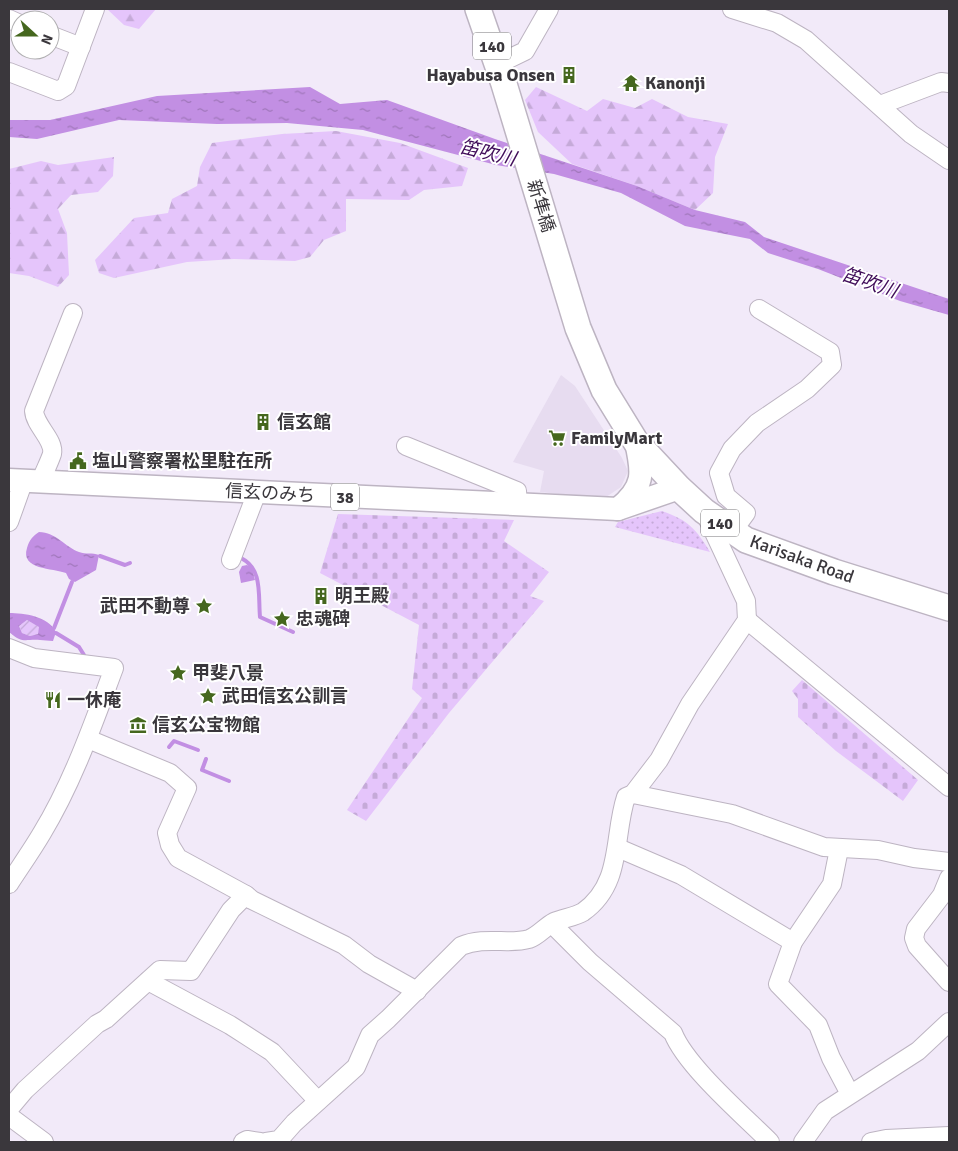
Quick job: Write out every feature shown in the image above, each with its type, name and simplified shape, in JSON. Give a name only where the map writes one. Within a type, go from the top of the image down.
[{"type":"highway","name":"140","points":[[478,9],[501,74]]},
{"type":"highway","name":"新隼橋","points":[[501,74],[578,328]]},
{"type":"highway","name":"Karisaka Road","points":[[578,328],[604,390],[636,442],[678,488],[704,511],[746,540],[818,567],[949,608]]},
{"type":"main road","points":[[618,509],[628,501],[638,487],[642,472],[636,442]]},
{"type":"main road","name":"信玄のみち","points":[[24,480],[618,509],[678,488]]},
{"type":"street","points":[[9,72],[58,92],[66,86],[95,9]]},
{"type":"street","points":[[501,74],[525,51],[549,9]]},
{"type":"street","points":[[732,9],[777,23],[806,40],[911,134],[949,160]]},
{"type":"street","points":[[60,39],[81,47]]},
{"type":"street","points":[[880,105],[941,82],[949,83]]},
{"type":"street","points":[[732,532],[746,513],[726,496],[719,473],[732,449],[757,422],[807,389],[832,365],[830,352],[759,309]]},
{"type":"street","points":[[9,522],[24,480],[52,452],[50,442],[35,420],[34,411],[73,313]]},
{"type":"street","points":[[406,446],[517,492],[518,504]]},
{"type":"street","points":[[231,560],[257,492]]},
{"type":"street","points":[[266,1142],[279,1140],[294,1123],[356,1067],[370,1034],[417,991],[461,946],[472,941],[529,939],[552,924],[582,912],[597,897],[609,879],[618,848],[621,812],[626,797],[633,794],[659,760],[690,704],[747,620],[746,601],[704,511]]},
{"type":"street","points":[[747,620],[949,787]]},
{"type":"street","points":[[9,648],[34,658],[114,668],[88,740],[43,832],[9,884]]},
{"type":"street","points":[[88,740],[170,773],[187,788],[167,833],[170,845],[178,858],[252,900],[344,945],[369,964],[417,991]]},
{"type":"street","points":[[633,794],[732,814],[824,846],[839,849],[878,850],[914,858],[949,862]]},
{"type":"street","points":[[618,848],[681,875],[792,942]]},
{"type":"street","points":[[839,849],[832,884],[792,942],[778,984],[818,1025],[831,1058],[850,1094]]},
{"type":"street","points":[[949,878],[942,895],[916,929],[914,938],[918,946],[949,982]]},
{"type":"street","points":[[9,1108],[25,1090],[97,1024],[106,1019],[160,970],[191,971],[231,910],[246,895]]},
{"type":"street","points":[[552,924],[590,962],[673,1032],[677,1042],[692,1062],[770,1142]]},
{"type":"street","points":[[148,981],[230,1025],[272,1052],[318,1101]]},
{"type":"street","points":[[803,1142],[825,1112],[850,1094],[910,1057],[949,1022]]},
{"type":"street","points":[[9,1116],[44,1142]]},
{"type":"street","points":[[871,1142],[886,1139],[949,1136]]},
{"type":"street","points":[[243,1142],[247,1140],[260,1142]]},
{"type":"shaded area","points":[[561,375],[575,386],[622,458],[628,471],[621,487],[606,497],[595,498],[540,492],[544,471],[513,462]]},
{"type":"green space","points":[[107,9],[156,9],[139,29],[124,25]]},
{"type":"green space","points":[[536,87],[587,111],[603,99],[635,108],[652,99],[688,117],[728,124],[715,157],[713,193],[695,210],[637,186],[572,164],[538,132],[525,100]]},
{"type":"green space","points":[[336,131],[400,143],[468,168],[462,186],[424,190],[409,200],[346,199],[346,231],[324,240],[310,257],[295,261],[234,259],[187,262],[114,278],[99,273],[95,260],[134,218],[168,213],[172,199],[197,186],[200,167],[212,143],[282,134]]},
{"type":"green space","points":[[114,157],[113,176],[98,192],[71,195],[58,209],[67,233],[69,275],[58,287],[29,276],[9,273],[9,169],[41,161],[58,165]]},
{"type":"green space","points":[[662,511],[685,522],[696,531],[710,552],[615,527],[618,522]]},
{"type":"green space","points":[[338,514],[514,520],[504,541],[549,572],[530,596],[544,601],[449,713],[366,821],[347,810],[422,698],[412,689],[419,625],[320,573]]},
{"type":"green space","points":[[27,620],[40,627],[38,634],[30,636],[22,633],[19,626]]},
{"type":"green space","points":[[802,680],[918,780],[903,801],[836,751],[798,717],[798,699],[792,691]]},
{"type":"water","name":"笛吹川","points":[[310,87],[340,104],[387,100],[495,139],[637,186],[695,210],[745,222],[764,237],[949,299],[949,315],[900,301],[818,269],[768,253],[750,239],[685,226],[621,193],[554,174],[496,165],[363,130],[287,123],[217,124],[119,120],[37,139],[9,137],[9,120],[50,120],[157,96]]},
{"type":"water","points":[[39,532],[50,534],[79,552],[99,555],[96,570],[75,582],[69,579],[66,573],[33,564],[26,555],[27,548],[31,538]]},
{"type":"water","points":[[247,565],[252,568],[255,580],[241,583],[239,572],[242,566]]},
{"type":"water","points":[[9,613],[35,616],[47,622],[56,632],[53,641],[21,640],[9,632]],"holes":[[[27,620],[39,627],[38,634],[30,636],[22,633],[19,626]]]},
{"type":"waterway","points":[[100,556],[125,565],[130,563]]},
{"type":"waterway","points":[[241,558],[248,563],[256,576],[260,617],[293,632]]},
{"type":"waterway","points":[[54,628],[72,582]]},
{"type":"waterway","points":[[56,633],[79,647],[84,655]]},
{"type":"waterway","points":[[169,747],[174,741],[198,750]]},
{"type":"waterway","points":[[206,759],[202,770],[229,781]]},
{"type":"place","name":"Hayabusa Onsen","points":[[569,75]]},
{"type":"place","name":"Kanonji","points":[[631,83]]},
{"type":"place","name":"信玄館","points":[[263,422]]},
{"type":"place","name":"FamilyMart","points":[[557,438]]},
{"type":"place","name":"塩山警察署松里駐在所","points":[[78,461]]},
{"type":"place","name":"明王殿","points":[[321,596]]},
{"type":"place","name":"武田不動尊","points":[[204,606]]},
{"type":"place","name":"忠魂碑","points":[[282,619]]},
{"type":"place","name":"甲斐八景","points":[[178,673]]},
{"type":"place","name":"武田信玄公訓言","points":[[208,696]]},
{"type":"place","name":"一休庵","points":[[53,700]]},
{"type":"place","name":"信玄公宝物館","points":[[138,725]]}]
